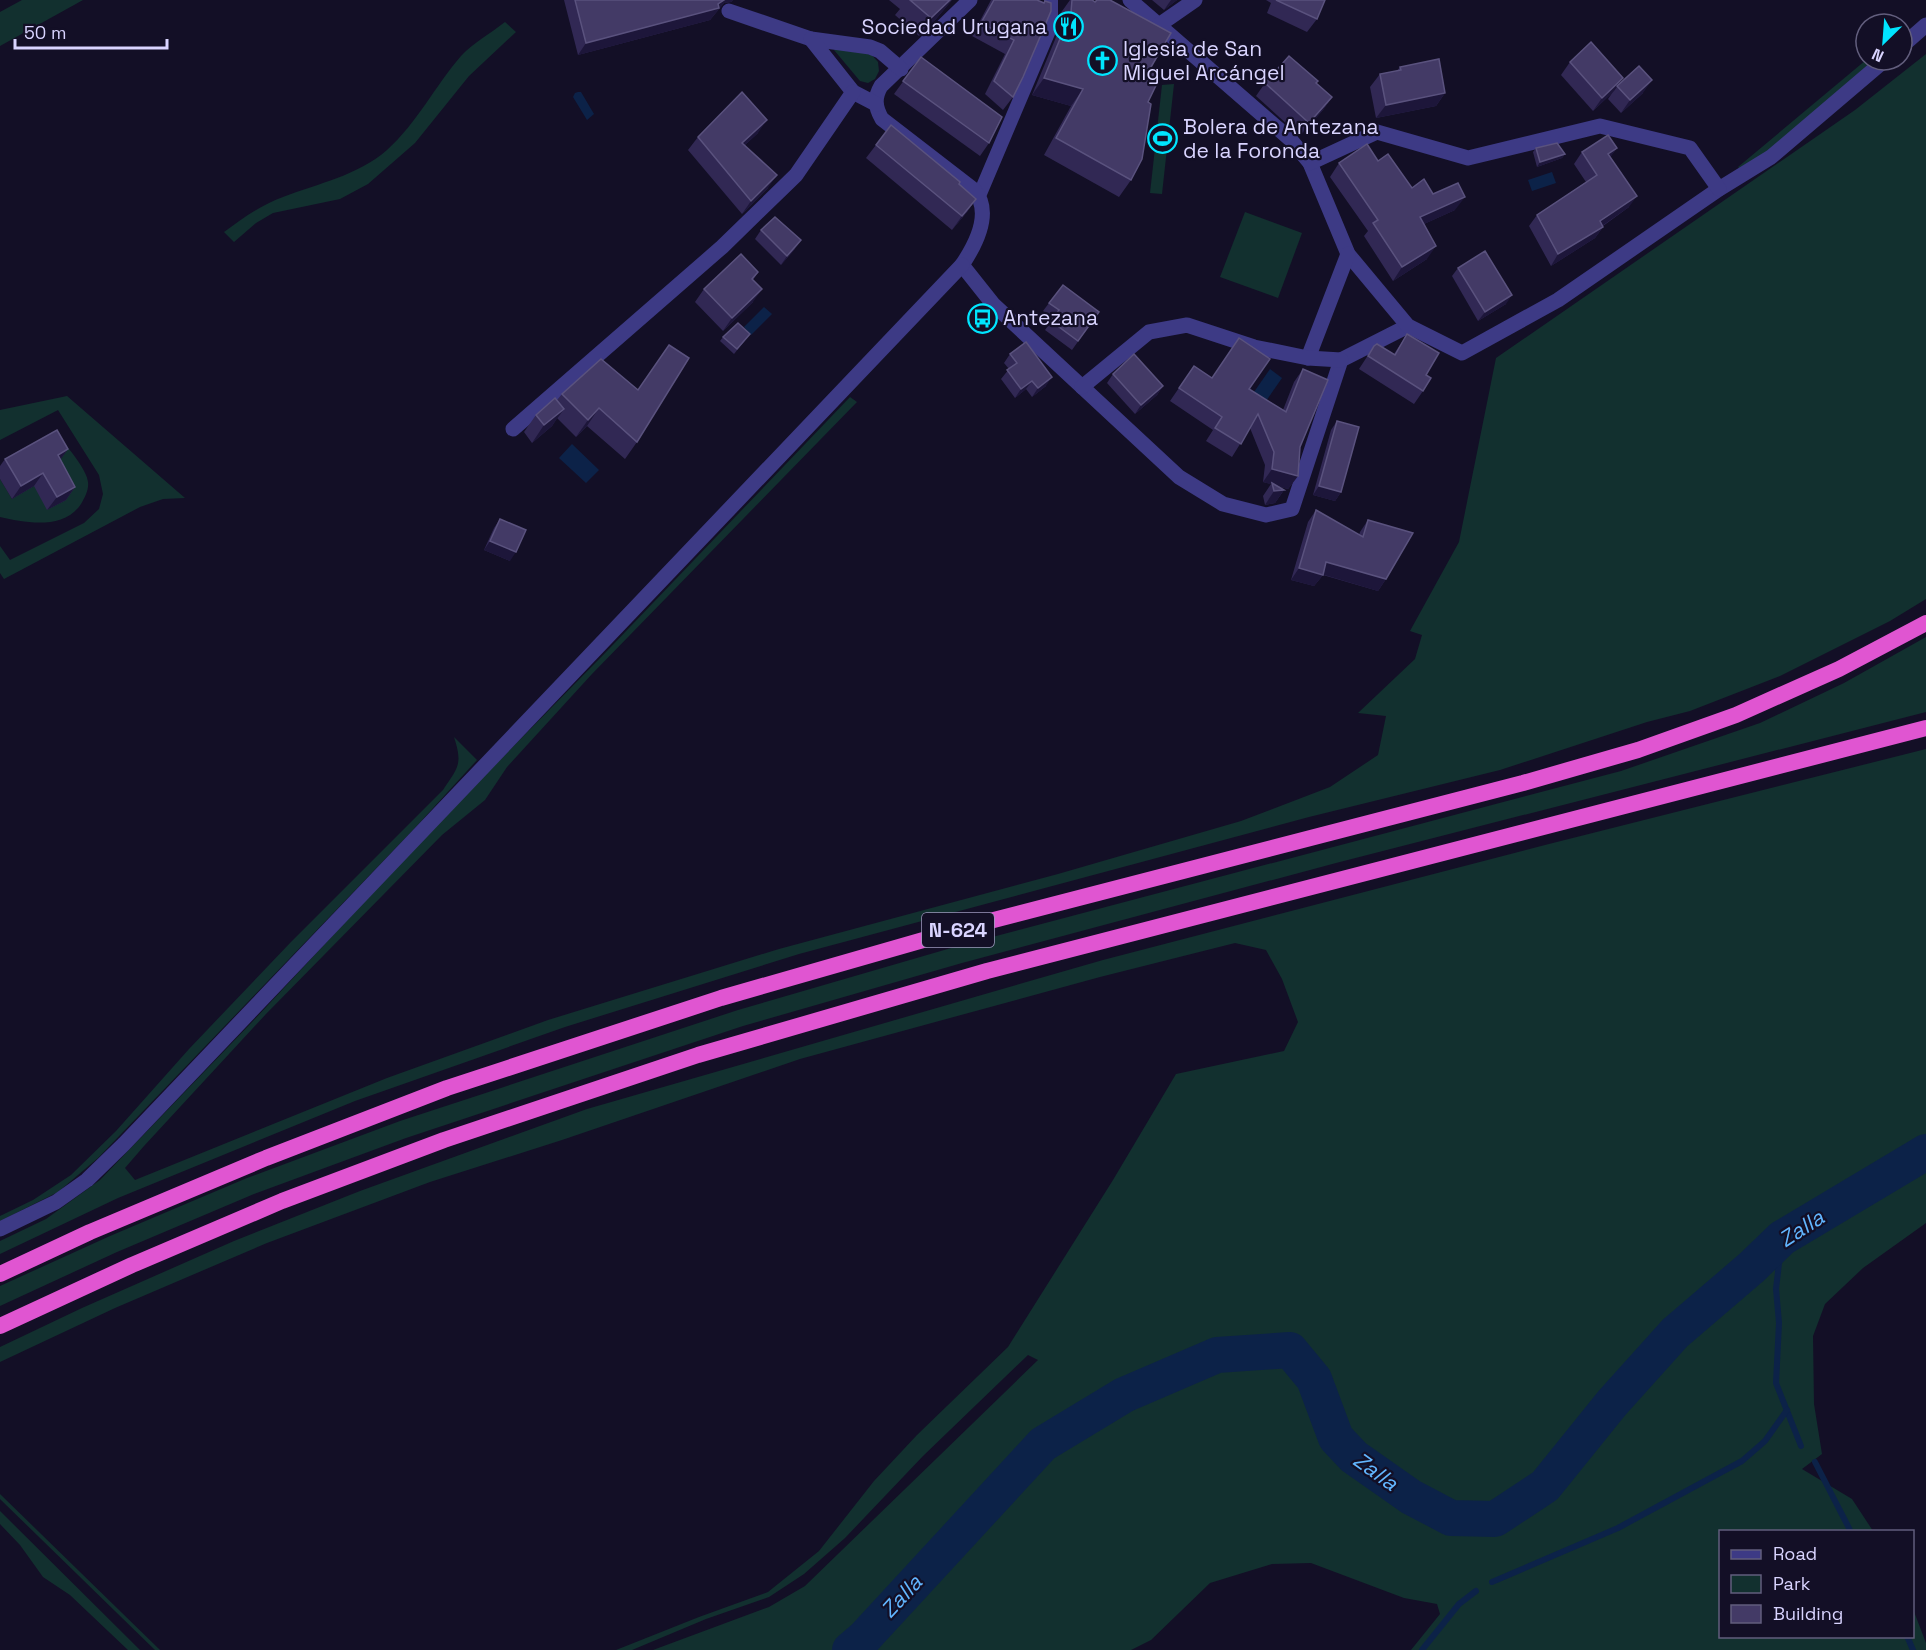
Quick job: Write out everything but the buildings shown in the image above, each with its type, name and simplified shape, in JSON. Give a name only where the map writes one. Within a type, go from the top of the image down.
[{"type":"highway","name":"N-624","points":[[0,1274],[90,1232],[266,1158],[447,1088],[721,998],[987,922],[1523,783],[1638,750],[1746,711],[1839,669],[1926,623]]},
{"type":"highway","name":"N-624","points":[[0,1326],[132,1264],[282,1201],[444,1140],[698,1055],[987,971],[1926,728]]},
{"type":"street","points":[[0,1229],[56,1202],[87,1180],[124,1144],[962,265],[976,244],[983,204],[979,196],[974,189],[882,119],[876,104],[877,93],[881,86],[970,0]]},
{"type":"street","points":[[979,196],[1051,26],[1052,0]]},
{"type":"street","points":[[1130,0],[1290,139],[1310,163],[1348,254],[1408,326],[1462,353],[1558,300],[1719,189],[1771,157],[1871,72]]},
{"type":"street","points":[[1158,25],[1196,0]]},
{"type":"street","points":[[729,11],[811,39],[870,47],[880,51],[901,69]]},
{"type":"street","points":[[1914,36],[1926,25]]},
{"type":"street","points":[[811,39],[853,92],[876,104]]},
{"type":"street","points":[[513,429],[722,247],[796,175],[853,92]]},
{"type":"street","points":[[1310,163],[1377,132],[1468,158],[1600,126],[1689,148],[1719,189]]},
{"type":"street","points":[[1308,358],[1348,254]]},
{"type":"street","points":[[962,265],[993,304],[1179,477],[1223,504],[1266,515],[1292,509],[1341,360]]},
{"type":"street","points":[[1082,387],[1149,332],[1187,325],[1254,347],[1308,358],[1341,360],[1408,326]]},
{"type":"green space","points":[[22,0],[83,0],[0,46],[0,12]]},
{"type":"green space","points":[[505,22],[516,32],[469,76],[415,143],[368,184],[340,199],[273,213],[256,223],[234,242],[224,232],[267,204],[350,173],[375,159],[408,128],[461,56]]},
{"type":"green space","points":[[836,47],[870,53],[878,62],[879,71],[875,79],[868,83],[860,81],[834,50]]},
{"type":"green space","points":[[1926,54],[1926,599],[1890,621],[1780,676],[1690,711],[1647,722],[1500,770],[1309,817],[799,954],[565,1027],[355,1101],[118,1198],[0,1254],[0,1241],[46,1219],[100,1180],[254,1020],[434,827],[607,651],[850,397],[857,402],[592,674],[507,767],[485,800],[442,835],[266,1014],[144,1146],[125,1168],[135,1180],[387,1078],[548,1020],[779,949],[1058,874],[1241,821],[1330,787],[1378,755],[1386,716],[1358,713],[1415,659],[1422,635],[1410,631],[1459,542],[1496,358],[1855,110],[1903,72],[1914,72],[1914,63]]},
{"type":"green space","points":[[1854,70],[1854,72],[1864,72],[1743,172],[1738,167]]},
{"type":"green space","name":"Bolera de Antezana de la Foronda","points":[[1174,84],[1162,194],[1150,193],[1162,85]]},
{"type":"green space","points":[[1245,212],[1302,233],[1278,298],[1220,277]]},
{"type":"green space","points":[[67,396],[185,498],[163,499],[140,507],[4,579],[0,573],[0,546],[10,560],[84,523],[99,509],[103,494],[99,475],[58,410],[0,440],[0,410]]},
{"type":"green space","points":[[61,439],[87,477],[87,491],[81,504],[65,518],[55,521],[33,522],[0,517],[0,479],[12,499],[48,468]]},
{"type":"green space","points":[[1926,637],[1926,712],[1336,863],[962,963],[743,1026],[406,1138],[254,1194],[117,1252],[0,1306],[0,1286],[247,1178],[400,1121],[738,1010],[958,946],[1621,771],[1760,723],[1844,683]]},
{"type":"green space","points":[[454,737],[477,760],[413,830],[98,1158],[58,1192],[0,1221],[0,1216],[33,1200],[71,1175],[116,1131],[189,1049],[290,943],[443,790],[457,765],[458,754]]},
{"type":"green space","points":[[1926,749],[1926,1223],[1863,1268],[1825,1304],[1813,1336],[1814,1404],[1822,1454],[1802,1469],[1852,1499],[1872,1530],[1719,1530],[1719,1638],[1914,1638],[1914,1612],[1926,1643],[1926,1650],[1411,1650],[1440,1614],[1437,1604],[1404,1598],[1311,1563],[1272,1564],[1210,1583],[1151,1640],[1131,1650],[653,1650],[769,1607],[805,1586],[1038,1360],[1028,1355],[923,1456],[845,1538],[804,1574],[769,1597],[706,1619],[632,1650],[616,1650],[768,1592],[819,1551],[874,1481],[917,1435],[1008,1347],[1113,1180],[1176,1074],[1284,1051],[1298,1022],[1282,979],[1266,950],[1235,943],[1100,977],[800,1059],[430,1182],[267,1243],[115,1308],[0,1362],[0,1347],[234,1241],[360,1191],[587,1109],[1103,960]]},
{"type":"green space","points":[[0,1494],[160,1650],[155,1650],[0,1499]]},
{"type":"green space","points":[[0,1511],[140,1650],[128,1650],[70,1595],[43,1577],[20,1545],[0,1524]]},
{"type":"water","points":[[581,92],[594,114],[587,120],[573,97]]},
{"type":"water","points":[[1552,172],[1556,183],[1532,191],[1528,180]]},
{"type":"water","points":[[764,307],[772,314],[751,335],[744,327]]},
{"type":"water","points":[[1270,369],[1282,378],[1266,401],[1254,392]]},
{"type":"water","points":[[572,444],[599,470],[586,483],[559,458]]},
{"type":"waterway","name":"Zalla","points":[[850,1650],[864,1638],[1043,1444],[1124,1395],[1217,1355],[1290,1350],[1314,1379],[1336,1438],[1354,1457],[1411,1497],[1451,1518],[1495,1519],[1545,1486],[1612,1403],[1675,1333],[1782,1238],[1926,1152]]},
{"type":"waterway","points":[[1782,1238],[1776,1289],[1779,1323],[1776,1383],[1801,1446]]},
{"type":"waterway","points":[[1492,1582],[1618,1528],[1742,1461],[1765,1441],[1787,1410]]},
{"type":"waterway","points":[[1815,1462],[1850,1530]]},
{"type":"waterway","points":[[1422,1650],[1459,1604],[1476,1591]]},
{"type":"waterway","points":[[1908,1638],[1913,1650]]},
{"type":"place","name":"Sociedad Urugana","points":[[1068,27]]},
{"type":"place","name":"Iglesia de San Miguel Arcángel","points":[[1102,61]]},
{"type":"place","name":"Bolera de Antezana de la Foronda","points":[[1162,139]]},
{"type":"place","name":"Antezana","points":[[982,318]]}]
